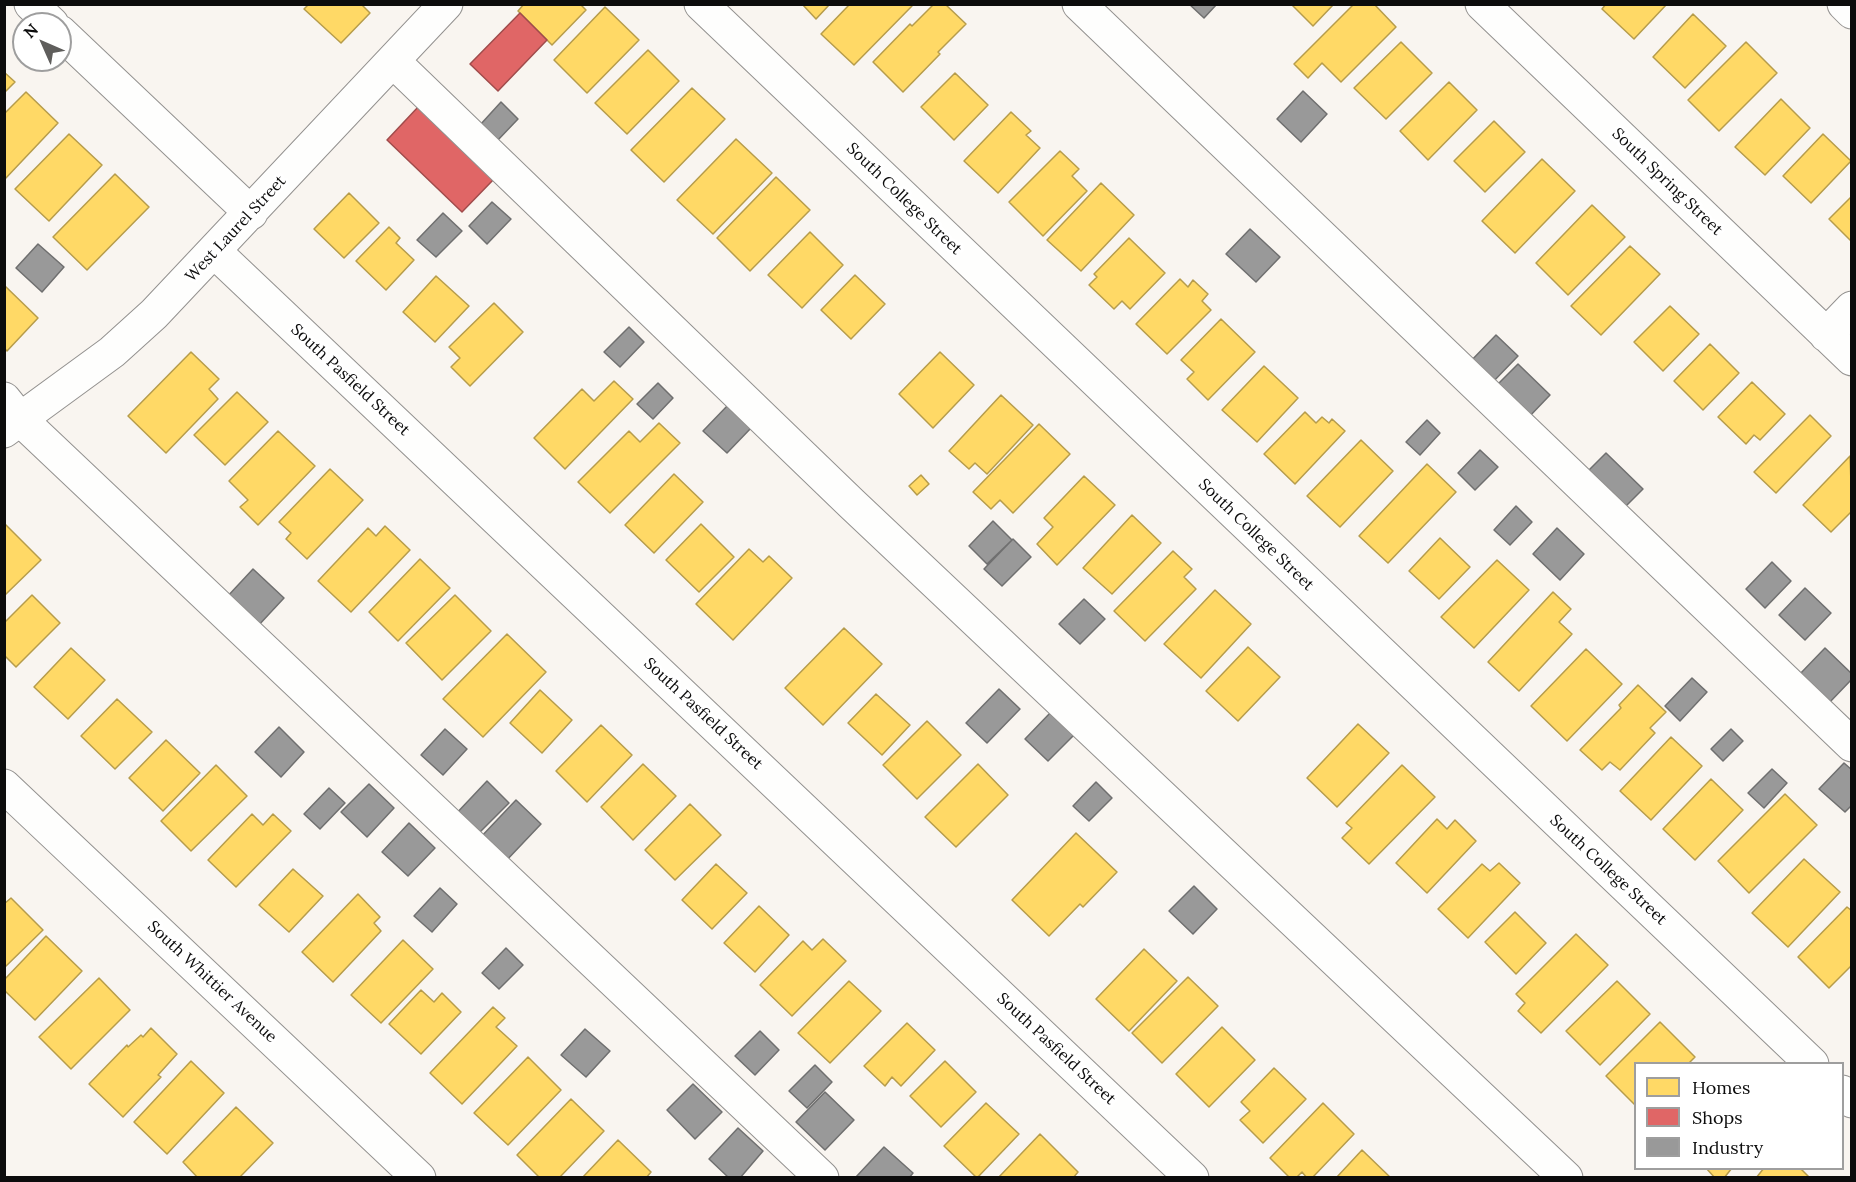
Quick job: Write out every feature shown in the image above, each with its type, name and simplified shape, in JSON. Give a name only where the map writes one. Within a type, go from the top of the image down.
[{"type":"street","name":"South College Street","points":[[701,4],[1810,1062]]},
{"type":"street","points":[[1079,4],[1851,745]]},
{"type":"street","name":"South Spring Street","points":[[1482,4],[1851,359]]},
{"type":"street","points":[[1844,4],[1851,12]]},
{"type":"street","name":"West Laurel Street","points":[[10,416],[112,352],[154,314],[393,61],[439,7]]},
{"type":"street","points":[[72,43],[251,213]]},
{"type":"street","points":[[393,61],[843,495],[1566,1178]]},
{"type":"street","name":"South Pasfield Street","points":[[214,251],[1192,1178]]},
{"type":"street","points":[[1826,335],[1851,308]]},
{"type":"street","points":[[10,416],[822,1178]]},
{"type":"street","name":"South Whittier Avenue","points":[[4,786],[419,1178]]},
{"type":"building: Homes","points":[[309,4],[361,4],[370,13],[341,43],[304,9]]},
{"type":"building: Homes","points":[[524,4],[580,4],[586,10],[552,45],[518,11]]},
{"type":"building: Homes","points":[[802,4],[830,4],[816,19]]},
{"type":"building: Homes","points":[[850,4],[910,4],[912,6],[854,65],[821,34]]},
{"type":"building: Homes","points":[[934,4],[945,4],[966,24],[903,92],[873,62],[910,24],[912,26]]},
{"type":"building: Homes","points":[[1291,4],[1334,4],[1313,26]]},
{"type":"building: Homes","points":[[1354,4],[1374,4],[1396,27],[1341,82],[1322,63],[1308,78],[1294,64]]},
{"type":"building: Homes","points":[[1606,4],[1667,4],[1634,39],[1602,9]]},
{"type":"building: Homes","points":[[605,7],[639,40],[587,93],[554,60]]},
{"type":"building: Homes","points":[[1693,14],[1726,46],[1685,88],[1653,57]]},
{"type":"building: Homes","points":[[1401,42],[1432,73],[1386,119],[1354,88]]},
{"type":"building: Homes","points":[[1746,42],[1777,73],[1719,131],[1688,100]]},
{"type":"building: Homes","points":[[648,50],[679,81],[627,134],[595,103]]},
{"type":"building: Homes","points":[[4,72],[15,82],[4,93]]},
{"type":"building: Homes","points":[[955,73],[988,105],[954,140],[921,107]]},
{"type":"building: Homes","points":[[1449,82],[1477,110],[1428,160],[1400,131]]},
{"type":"building: Homes","points":[[692,88],[725,119],[664,182],[631,150]]},
{"type":"building: Homes","points":[[26,92],[58,123],[5,179],[4,114]]},
{"type":"building: Homes","points":[[1781,99],[1810,128],[1765,175],[1735,147]]},
{"type":"building: Homes","points":[[1011,112],[1031,131],[1026,135],[1040,148],[998,193],[964,161]]},
{"type":"building: Homes","points":[[1494,121],[1525,152],[1485,192],[1454,161]]},
{"type":"building: Homes","points":[[69,134],[102,165],[49,221],[15,189]]},
{"type":"building: Homes","points":[[1823,134],[1851,161],[1811,203],[1783,176]]},
{"type":"building: Homes","points":[[736,139],[772,173],[713,234],[677,200]]},
{"type":"building: Homes","points":[[1060,151],[1079,169],[1072,176],[1087,191],[1043,236],[1009,202]]},
{"type":"building: Homes","points":[[1542,159],[1575,191],[1515,253],[1482,221]]},
{"type":"building: Homes","points":[[115,174],[149,207],[87,270],[53,237]]},
{"type":"building: Homes","points":[[776,177],[810,210],[750,271],[717,238]]},
{"type":"building: Homes","points":[[1101,183],[1134,215],[1081,271],[1047,240]]},
{"type":"building: Homes","points":[[349,193],[379,223],[344,258],[314,229]]},
{"type":"building: Homes","points":[[1852,196],[1852,242],[1829,219]]},
{"type":"building: Homes","points":[[1592,205],[1625,237],[1568,295],[1536,263]]},
{"type":"building: Homes","points":[[389,227],[400,238],[396,243],[414,260],[386,290],[356,261]]},
{"type":"building: Homes","points":[[810,232],[843,265],[802,308],[768,275]]},
{"type":"building: Homes","points":[[1129,238],[1165,273],[1130,309],[1122,301],[1114,309],[1089,285],[1097,277],[1094,274]]},
{"type":"building: Homes","points":[[1630,246],[1660,274],[1601,335],[1571,306]]},
{"type":"building: Homes","points":[[855,275],[885,304],[851,339],[821,310]]},
{"type":"building: Homes","points":[[436,276],[469,306],[435,342],[403,312]]},
{"type":"building: Homes","points":[[1180,279],[1188,287],[1193,280],[1208,294],[1202,301],[1211,310],[1167,354],[1136,324]]},
{"type":"building: Homes","points":[[4,285],[38,318],[7,351],[4,348]]},
{"type":"building: Homes","points":[[494,303],[523,332],[470,386],[451,367],[460,358],[449,347]]},
{"type":"building: Homes","points":[[1670,306],[1699,334],[1663,371],[1634,342]]},
{"type":"building: Homes","points":[[1221,319],[1255,352],[1208,400],[1187,379],[1194,372],[1181,360]]},
{"type":"building: Homes","points":[[1710,344],[1739,373],[1703,410],[1674,381]]},
{"type":"building: Homes","points":[[191,352],[219,379],[209,389],[218,399],[166,453],[128,416]]},
{"type":"building: Homes","points":[[940,352],[974,385],[933,428],[899,394]]},
{"type":"building: Homes","points":[[1264,366],[1298,398],[1257,442],[1222,410]]},
{"type":"building: Homes","points":[[614,381],[633,399],[565,469],[534,438],[582,389],[594,401]]},
{"type":"building: Homes","points":[[1752,382],[1785,414],[1760,440],[1754,435],[1746,444],[1718,417]]},
{"type":"building: Homes","points":[[237,392],[268,422],[225,465],[194,435]]},
{"type":"building: Homes","points":[[1001,395],[1033,425],[987,474],[975,463],[969,469],[949,451]]},
{"type":"building: Homes","points":[[1305,412],[1316,423],[1322,417],[1329,423],[1332,419],[1345,431],[1295,484],[1264,454]]},
{"type":"building: Homes","points":[[1810,415],[1831,436],[1776,493],[1754,472]]},
{"type":"building: Homes","points":[[659,423],[680,443],[610,513],[578,482],[629,431],[640,442]]},
{"type":"building: Homes","points":[[1039,424],[1070,454],[1013,513],[1000,500],[991,509],[973,492]]},
{"type":"building: Homes","points":[[278,431],[315,466],[258,525],[240,507],[248,500],[229,481]]},
{"type":"building: Homes","points":[[1361,440],[1393,471],[1340,527],[1307,496]]},
{"type":"building: Homes","points":[[1850,456],[1852,511],[1831,532],[1803,505]]},
{"type":"building: Homes","points":[[1427,464],[1456,492],[1388,563],[1359,536]]},
{"type":"building: Homes","points":[[330,469],[363,500],[307,559],[286,539],[291,533],[279,522]]},
{"type":"building: Homes","points":[[674,474],[703,502],[654,553],[625,525]]},
{"type":"building: Homes","points":[[921,475],[929,484],[917,495],[909,486]]},
{"type":"building: Homes","points":[[1084,476],[1115,505],[1057,565],[1037,544],[1053,527],[1044,518]]},
{"type":"building: Homes","points":[[1132,515],[1161,543],[1112,594],[1083,568]]},
{"type":"building: Homes","points":[[701,524],[734,557],[699,592],[666,560]]},
{"type":"building: Homes","points":[[4,525],[41,560],[4,596]]},
{"type":"building: Homes","points":[[385,526],[410,550],[351,612],[318,581],[368,528],[376,536]]},
{"type":"building: Homes","points":[[1440,538],[1470,567],[1439,599],[1409,571]]},
{"type":"building: Homes","points":[[749,549],[763,562],[769,556],[792,578],[733,640],[696,604]]},
{"type":"building: Homes","points":[[1173,551],[1192,569],[1184,577],[1196,589],[1145,641],[1114,611]]},
{"type":"building: Homes","points":[[420,559],[450,588],[398,641],[369,612]]},
{"type":"building: Homes","points":[[1497,560],[1529,590],[1474,648],[1441,617]]},
{"type":"building: Homes","points":[[1215,590],[1251,624],[1201,678],[1164,644]]},
{"type":"building: Homes","points":[[1553,592],[1571,609],[1559,622],[1572,634],[1519,691],[1488,662]]},
{"type":"building: Homes","points":[[32,595],[60,623],[16,667],[4,655],[4,623]]},
{"type":"building: Homes","points":[[455,595],[491,631],[442,680],[406,643]]},
{"type":"building: Homes","points":[[844,628],[882,664],[823,725],[785,688]]},
{"type":"building: Homes","points":[[507,634],[546,672],[483,737],[443,699]]},
{"type":"building: Homes","points":[[1248,647],[1280,677],[1238,721],[1206,691]]},
{"type":"building: Homes","points":[[71,648],[105,680],[68,719],[34,687]]},
{"type":"building: Homes","points":[[1586,649],[1622,684],[1567,741],[1531,706]]},
{"type":"building: Homes","points":[[1638,685],[1666,712],[1650,728],[1655,733],[1620,770],[1610,762],[1602,770],[1580,750],[1621,708],[1619,705]]},
{"type":"building: Homes","points":[[540,690],[572,720],[542,753],[510,723]]},
{"type":"building: Homes","points":[[876,694],[910,725],[882,755],[848,723]]},
{"type":"building: Homes","points":[[117,699],[152,732],[115,769],[81,736]]},
{"type":"building: Homes","points":[[927,721],[961,755],[917,799],[883,765]]},
{"type":"building: Homes","points":[[1358,724],[1389,753],[1337,807],[1307,778]]},
{"type":"building: Homes","points":[[601,725],[632,755],[587,802],[556,771]]},
{"type":"building: Homes","points":[[1671,737],[1702,766],[1651,820],[1620,791]]},
{"type":"building: Homes","points":[[166,740],[200,773],[163,811],[129,778]]},
{"type":"building: Homes","points":[[643,764],[676,796],[633,840],[601,807]]},
{"type":"building: Homes","points":[[978,764],[1008,795],[956,847],[925,817]]},
{"type":"building: Homes","points":[[216,765],[247,796],[191,851],[161,821]]},
{"type":"building: Homes","points":[[1402,765],[1435,797],[1369,864],[1342,838],[1352,828],[1346,823]]},
{"type":"building: Homes","points":[[1711,779],[1743,810],[1695,860],[1663,829]]},
{"type":"building: Homes","points":[[1785,794],[1817,825],[1749,893],[1718,861]]},
{"type":"building: Homes","points":[[690,804],[721,835],[675,880],[645,850]]},
{"type":"building: Homes","points":[[252,814],[263,825],[273,814],[291,831],[236,887],[208,860]]},
{"type":"building: Homes","points":[[1437,819],[1447,829],[1455,820],[1476,841],[1427,893],[1396,863]]},
{"type":"building: Homes","points":[[1076,833],[1117,872],[1083,907],[1080,904],[1049,936],[1012,900]]},
{"type":"building: Homes","points":[[1804,859],[1840,892],[1788,947],[1752,913]]},
{"type":"building: Homes","points":[[1499,863],[1520,883],[1468,938],[1438,909],[1482,864],[1490,871]]},
{"type":"building: Homes","points":[[716,864],[747,893],[712,929],[682,900]]},
{"type":"building: Homes","points":[[293,869],[323,896],[289,932],[259,905]]},
{"type":"building: Homes","points":[[358,894],[380,917],[374,923],[381,931],[333,982],[302,952]]},
{"type":"building: Homes","points":[[11,898],[43,930],[4,968],[4,904]]},
{"type":"building: Homes","points":[[759,906],[789,935],[755,972],[724,943]]},
{"type":"building: Homes","points":[[1847,907],[1852,911],[1852,965],[1829,988],[1798,957]]},
{"type":"building: Homes","points":[[1515,912],[1546,943],[1516,974],[1485,942]]},
{"type":"building: Homes","points":[[1576,934],[1608,965],[1541,1033],[1518,1011],[1525,1003],[1516,994]]},
{"type":"building: Homes","points":[[46,936],[82,971],[35,1020],[4,990],[4,980]]},
{"type":"building: Homes","points":[[823,939],[846,961],[792,1016],[760,985],[803,941],[812,950]]},
{"type":"building: Homes","points":[[403,940],[433,969],[381,1023],[351,995]]},
{"type":"building: Homes","points":[[1144,949],[1177,981],[1129,1031],[1096,999]]},
{"type":"building: Homes","points":[[1188,977],[1218,1006],[1162,1063],[1132,1033]]},
{"type":"building: Homes","points":[[99,978],[130,1010],[71,1069],[39,1037]]},
{"type":"building: Homes","points":[[849,981],[881,1011],[830,1063],[798,1033]]},
{"type":"building: Homes","points":[[1617,981],[1650,1014],[1600,1065],[1566,1031]]},
{"type":"building: Homes","points":[[421,990],[434,1002],[442,993],[461,1012],[421,1054],[389,1024]]},
{"type":"building: Homes","points":[[493,1007],[505,1018],[496,1027],[517,1046],[462,1104],[430,1073]]},
{"type":"building: Homes","points":[[1660,1022],[1695,1057],[1690,1062],[1634,1062],[1634,1104],[1606,1076]]},
{"type":"building: Homes","points":[[907,1023],[935,1050],[901,1086],[892,1077],[885,1086],[864,1066]]},
{"type":"building: Homes","points":[[1222,1027],[1255,1060],[1209,1107],[1176,1074]]},
{"type":"building: Homes","points":[[151,1028],[177,1054],[158,1075],[161,1077],[123,1117],[89,1084],[127,1045],[128,1047],[141,1035],[143,1037]]},
{"type":"building: Homes","points":[[528,1057],[561,1090],[508,1145],[474,1113]]},
{"type":"building: Homes","points":[[191,1061],[224,1093],[167,1154],[134,1122]]},
{"type":"building: Homes","points":[[945,1061],[976,1092],[941,1127],[910,1096]]},
{"type":"building: Homes","points":[[1274,1068],[1306,1099],[1263,1143],[1240,1120],[1250,1111],[1241,1102]]},
{"type":"building: Homes","points":[[571,1099],[604,1131],[559,1178],[540,1178],[517,1155]]},
{"type":"building: Homes","points":[[986,1103],[1019,1134],[977,1178],[944,1146]]},
{"type":"building: Homes","points":[[1323,1103],[1354,1134],[1312,1178],[1307,1178],[1302,1172],[1296,1178],[1290,1178],[1270,1158]]},
{"type":"building: Homes","points":[[236,1107],[273,1143],[239,1178],[198,1178],[183,1162]]},
{"type":"building: Homes","points":[[1040,1134],[1078,1172],[1073,1178],[998,1178]]},
{"type":"building: Homes","points":[[618,1140],[651,1172],[646,1178],[582,1178]]},
{"type":"building: Homes","points":[[1362,1150],[1391,1178],[1336,1178]]},
{"type":"building: Homes","points":[[1708,1170],[1730,1170],[1724,1178],[1715,1178]]},
{"type":"building: Homes","points":[[1762,1170],[1802,1170],[1810,1178],[1756,1178]]},
{"type":"building: Shops","points":[[520,13],[547,40],[498,91],[470,64]]},
{"type":"building: Shops","points":[[419,106],[494,179],[462,212],[387,140]]},
{"type":"building: Industry","points":[[1189,4],[1217,4],[1204,18]]},
{"type":"building: Industry","points":[[1303,91],[1327,114],[1301,142],[1277,119]]},
{"type":"building: Industry","points":[[501,102],[518,119],[497,141],[480,125]]},
{"type":"building: Industry","points":[[492,202],[511,219],[487,244],[469,226]]},
{"type":"building: Industry","points":[[443,213],[462,231],[436,257],[417,240]]},
{"type":"building: Industry","points":[[1250,229],[1280,257],[1256,282],[1226,254]]},
{"type":"building: Industry","points":[[38,244],[64,267],[42,292],[16,268]]},
{"type":"building: Industry","points":[[629,327],[644,342],[620,367],[604,352]]},
{"type":"building: Industry","points":[[1496,335],[1518,356],[1489,386],[1467,365]]},
{"type":"building: Industry","points":[[1518,364],[1550,395],[1527,419],[1494,388]]},
{"type":"building: Industry","points":[[658,383],[673,398],[653,419],[637,404]]},
{"type":"building: Industry","points":[[729,404],[752,427],[727,453],[703,431]]},
{"type":"building: Industry","points":[[1427,420],[1440,433],[1420,455],[1406,442]]},
{"type":"building: Industry","points":[[1480,450],[1498,467],[1475,490],[1458,473]]},
{"type":"building: Industry","points":[[1606,453],[1643,489],[1619,513],[1582,477]]},
{"type":"building: Industry","points":[[1516,506],[1532,522],[1510,545],[1494,530]]},
{"type":"building: Industry","points":[[993,521],[1012,540],[987,564],[969,546]]},
{"type":"building: Industry","points":[[1557,528],[1584,554],[1560,580],[1533,554]]},
{"type":"building: Industry","points":[[1013,539],[1031,557],[1002,586],[984,569]]},
{"type":"building: Industry","points":[[1772,562],[1791,581],[1765,608],[1746,589]]},
{"type":"building: Industry","points":[[253,569],[284,598],[257,627],[226,598]]},
{"type":"building: Industry","points":[[1805,588],[1831,613],[1805,640],[1779,615]]},
{"type":"building: Industry","points":[[1084,599],[1105,619],[1080,644],[1059,624]]},
{"type":"building: Industry","points":[[1825,648],[1852,674],[1852,679],[1828,704],[1798,676]]},
{"type":"building: Industry","points":[[1692,678],[1707,692],[1680,721],[1665,706]]},
{"type":"building: Industry","points":[[999,689],[1020,709],[987,743],[966,723]]},
{"type":"building: Industry","points":[[1051,712],[1075,734],[1048,761],[1025,739]]},
{"type":"building: Industry","points":[[279,727],[304,752],[281,777],[255,752]]},
{"type":"building: Industry","points":[[445,729],[467,749],[443,775],[421,755]]},
{"type":"building: Industry","points":[[1731,729],[1743,741],[1723,761],[1711,749]]},
{"type":"building: Industry","points":[[1844,763],[1852,770],[1852,805],[1845,812],[1819,789]]},
{"type":"building: Industry","points":[[1772,769],[1787,783],[1764,808],[1748,793]]},
{"type":"building: Industry","points":[[487,781],[509,803],[474,838],[453,817]]},
{"type":"building: Industry","points":[[1096,782],[1112,798],[1089,821],[1073,806]]},
{"type":"building: Industry","points":[[369,784],[394,808],[367,837],[341,812]]},
{"type":"building: Industry","points":[[329,788],[345,803],[320,829],[304,814]]},
{"type":"building: Industry","points":[[516,800],[541,824],[504,863],[479,839]]},
{"type":"building: Industry","points":[[409,823],[435,848],[408,876],[382,852]]},
{"type":"building: Industry","points":[[1194,886],[1217,909],[1193,934],[1169,911]]},
{"type":"building: Industry","points":[[440,888],[457,904],[432,932],[414,916]]},
{"type":"building: Industry","points":[[506,948],[523,965],[499,989],[482,973]]},
{"type":"building: Industry","points":[[585,1029],[610,1051],[586,1077],[561,1055]]},
{"type":"building: Industry","points":[[760,1031],[779,1050],[755,1075],[735,1056]]},
{"type":"building: Industry","points":[[815,1065],[832,1082],[807,1108],[789,1091]]},
{"type":"building: Industry","points":[[693,1084],[722,1112],[695,1139],[667,1110]]},
{"type":"building: Industry","points":[[825,1092],[854,1120],[825,1150],[796,1122]]},
{"type":"building: Industry","points":[[738,1128],[763,1151],[740,1178],[729,1178],[709,1159]]},
{"type":"building: Industry","points":[[884,1147],[913,1173],[909,1178],[855,1178]]}]
